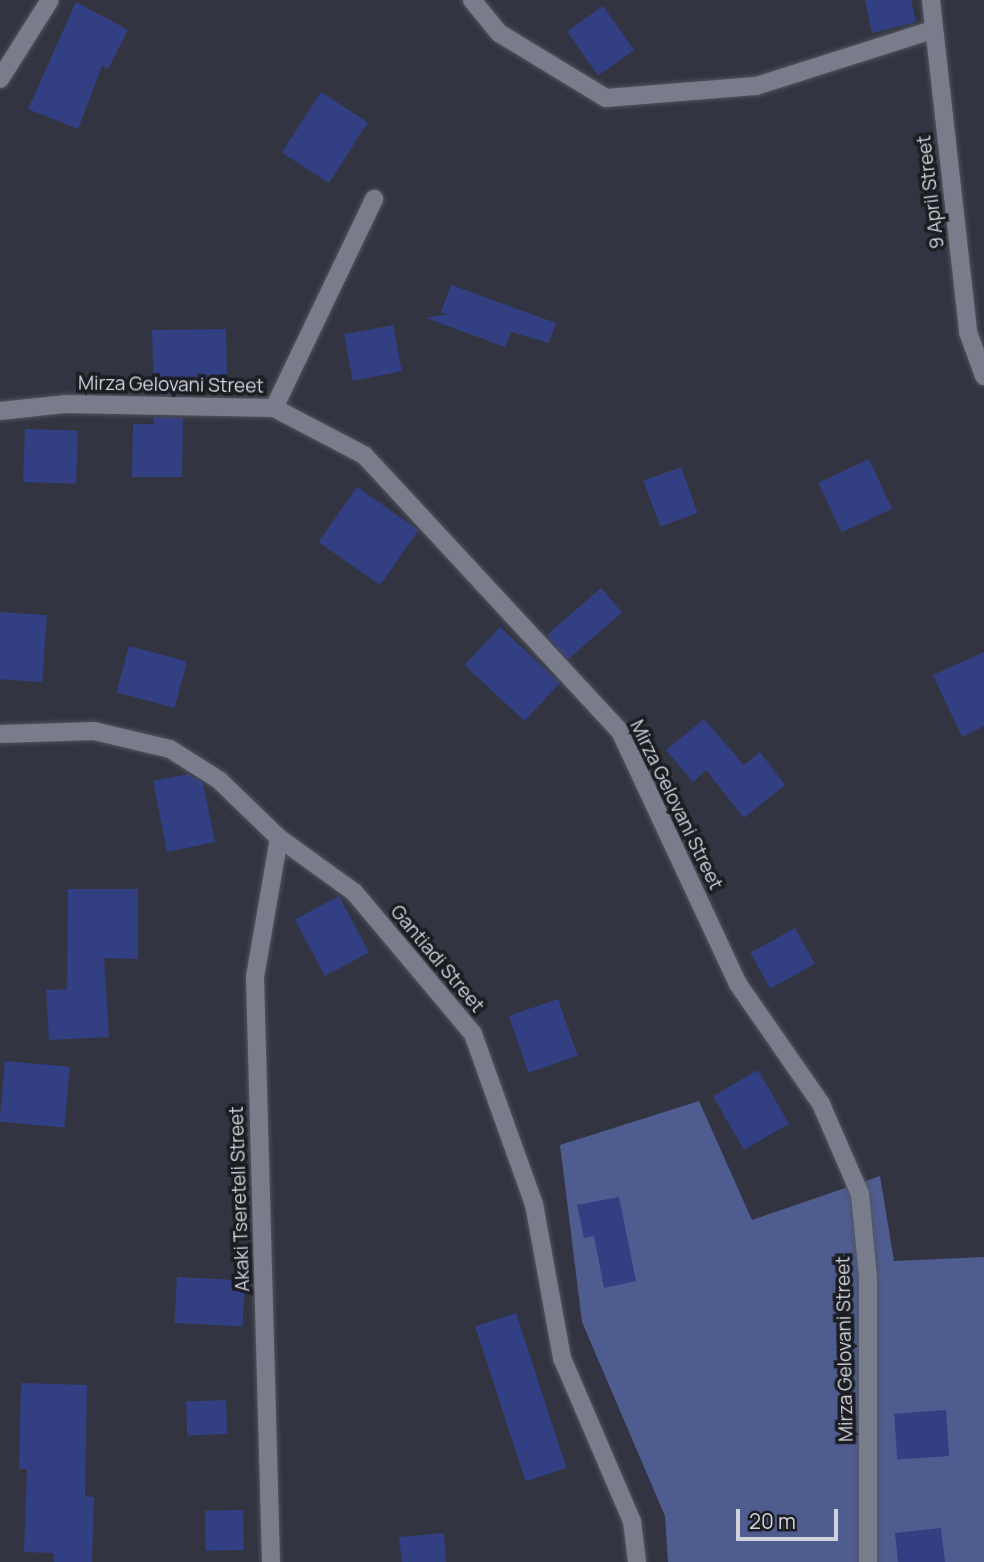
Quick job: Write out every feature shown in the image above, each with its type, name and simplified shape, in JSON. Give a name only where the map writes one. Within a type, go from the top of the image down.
[{"type":"street","points":[[0,79],[50,0]]},
{"type":"street","points":[[472,0],[499,33],[606,98],[756,86],[933,30]]},
{"type":"street","name":"9 April Street","points":[[931,0],[968,332],[984,376]]},
{"type":"street","points":[[274,408],[374,199]]},
{"type":"street","name":"Mirza Gelovani Street","points":[[0,411],[65,404],[274,408],[364,455],[620,731],[738,984],[821,1104],[860,1194],[868,1277],[868,1562]]},
{"type":"street","name":"Gantiadi Street","points":[[0,734],[94,731],[170,749],[219,780],[279,838],[354,892],[473,1034],[534,1204],[562,1358],[632,1521],[637,1562]]},
{"type":"street","name":"Akaki Tsereteli Street","points":[[271,1562],[255,977],[279,838]]},
{"type":"shaded area","points":[[699,1101],[752,1220],[880,1176],[894,1261],[984,1257],[984,1562],[668,1562],[665,1516],[582,1322],[560,1145]]},
{"type":"building","points":[[865,0],[911,0],[916,22],[872,33]]},
{"type":"building","points":[[76,2],[128,30],[108,69],[102,66],[78,129],[28,109]]},
{"type":"building","points":[[603,6],[634,50],[598,75],[567,31]]},
{"type":"building","points":[[321,92],[368,122],[329,183],[282,152]]},
{"type":"building","points":[[451,285],[556,323],[549,343],[511,332],[505,347],[426,318],[448,314],[441,312]]},
{"type":"building","points":[[393,325],[402,371],[353,381],[344,335]]},
{"type":"building","points":[[226,329],[227,385],[183,386],[183,395],[154,394],[152,330]]},
{"type":"building","points":[[154,417],[183,418],[182,477],[132,477],[133,424],[154,424]]},
{"type":"building","points":[[25,429],[78,431],[76,484],[23,482]]},
{"type":"building","points":[[869,459],[892,509],[841,533],[818,483]]},
{"type":"building","points":[[681,467],[698,513],[660,527],[643,481]]},
{"type":"building","points":[[357,487],[418,530],[380,585],[319,542]]},
{"type":"building","points":[[601,588],[622,612],[568,659],[547,635]]},
{"type":"building","points":[[0,612],[47,615],[42,682],[0,679]]},
{"type":"building","points":[[500,627],[560,683],[525,721],[465,665]]},
{"type":"building","points":[[129,646],[187,662],[175,708],[117,692]]},
{"type":"building","points":[[984,652],[984,726],[962,737],[933,675]]},
{"type":"building","points":[[704,719],[744,765],[760,752],[785,785],[744,818],[706,770],[693,782],[666,750]]},
{"type":"building","points":[[188,774],[203,783],[215,842],[167,852],[153,781]]},
{"type":"building","points":[[68,889],[138,889],[138,959],[104,958],[109,1037],[49,1040],[46,990],[67,989]]},
{"type":"building","points":[[339,896],[369,953],[325,976],[295,919]]},
{"type":"building","points":[[795,928],[815,964],[770,989],[750,953]]},
{"type":"building","points":[[558,999],[578,1056],[528,1073],[509,1016]]},
{"type":"building","points":[[5,1061],[70,1067],[64,1127],[0,1122]]},
{"type":"building","points":[[758,1070],[789,1124],[744,1150],[713,1096]]},
{"type":"building","points":[[619,1197],[636,1281],[604,1288],[594,1236],[584,1238],[577,1205]]},
{"type":"building","points":[[177,1277],[245,1281],[242,1326],[175,1323]]},
{"type":"building","points":[[516,1313],[566,1468],[525,1481],[475,1326]]},
{"type":"building","points":[[21,1383],[87,1385],[85,1496],[94,1497],[92,1562],[54,1562],[53,1553],[24,1552],[27,1469],[19,1469]]},
{"type":"building","points":[[226,1400],[227,1434],[187,1435],[186,1401]]},
{"type":"building","points":[[946,1410],[949,1456],[897,1460],[894,1414]]},
{"type":"building","points":[[243,1510],[244,1550],[206,1551],[205,1511]]},
{"type":"building","points":[[941,1528],[945,1562],[898,1562],[895,1533]]},
{"type":"building","points":[[444,1533],[446,1562],[402,1562],[399,1537]]}]
